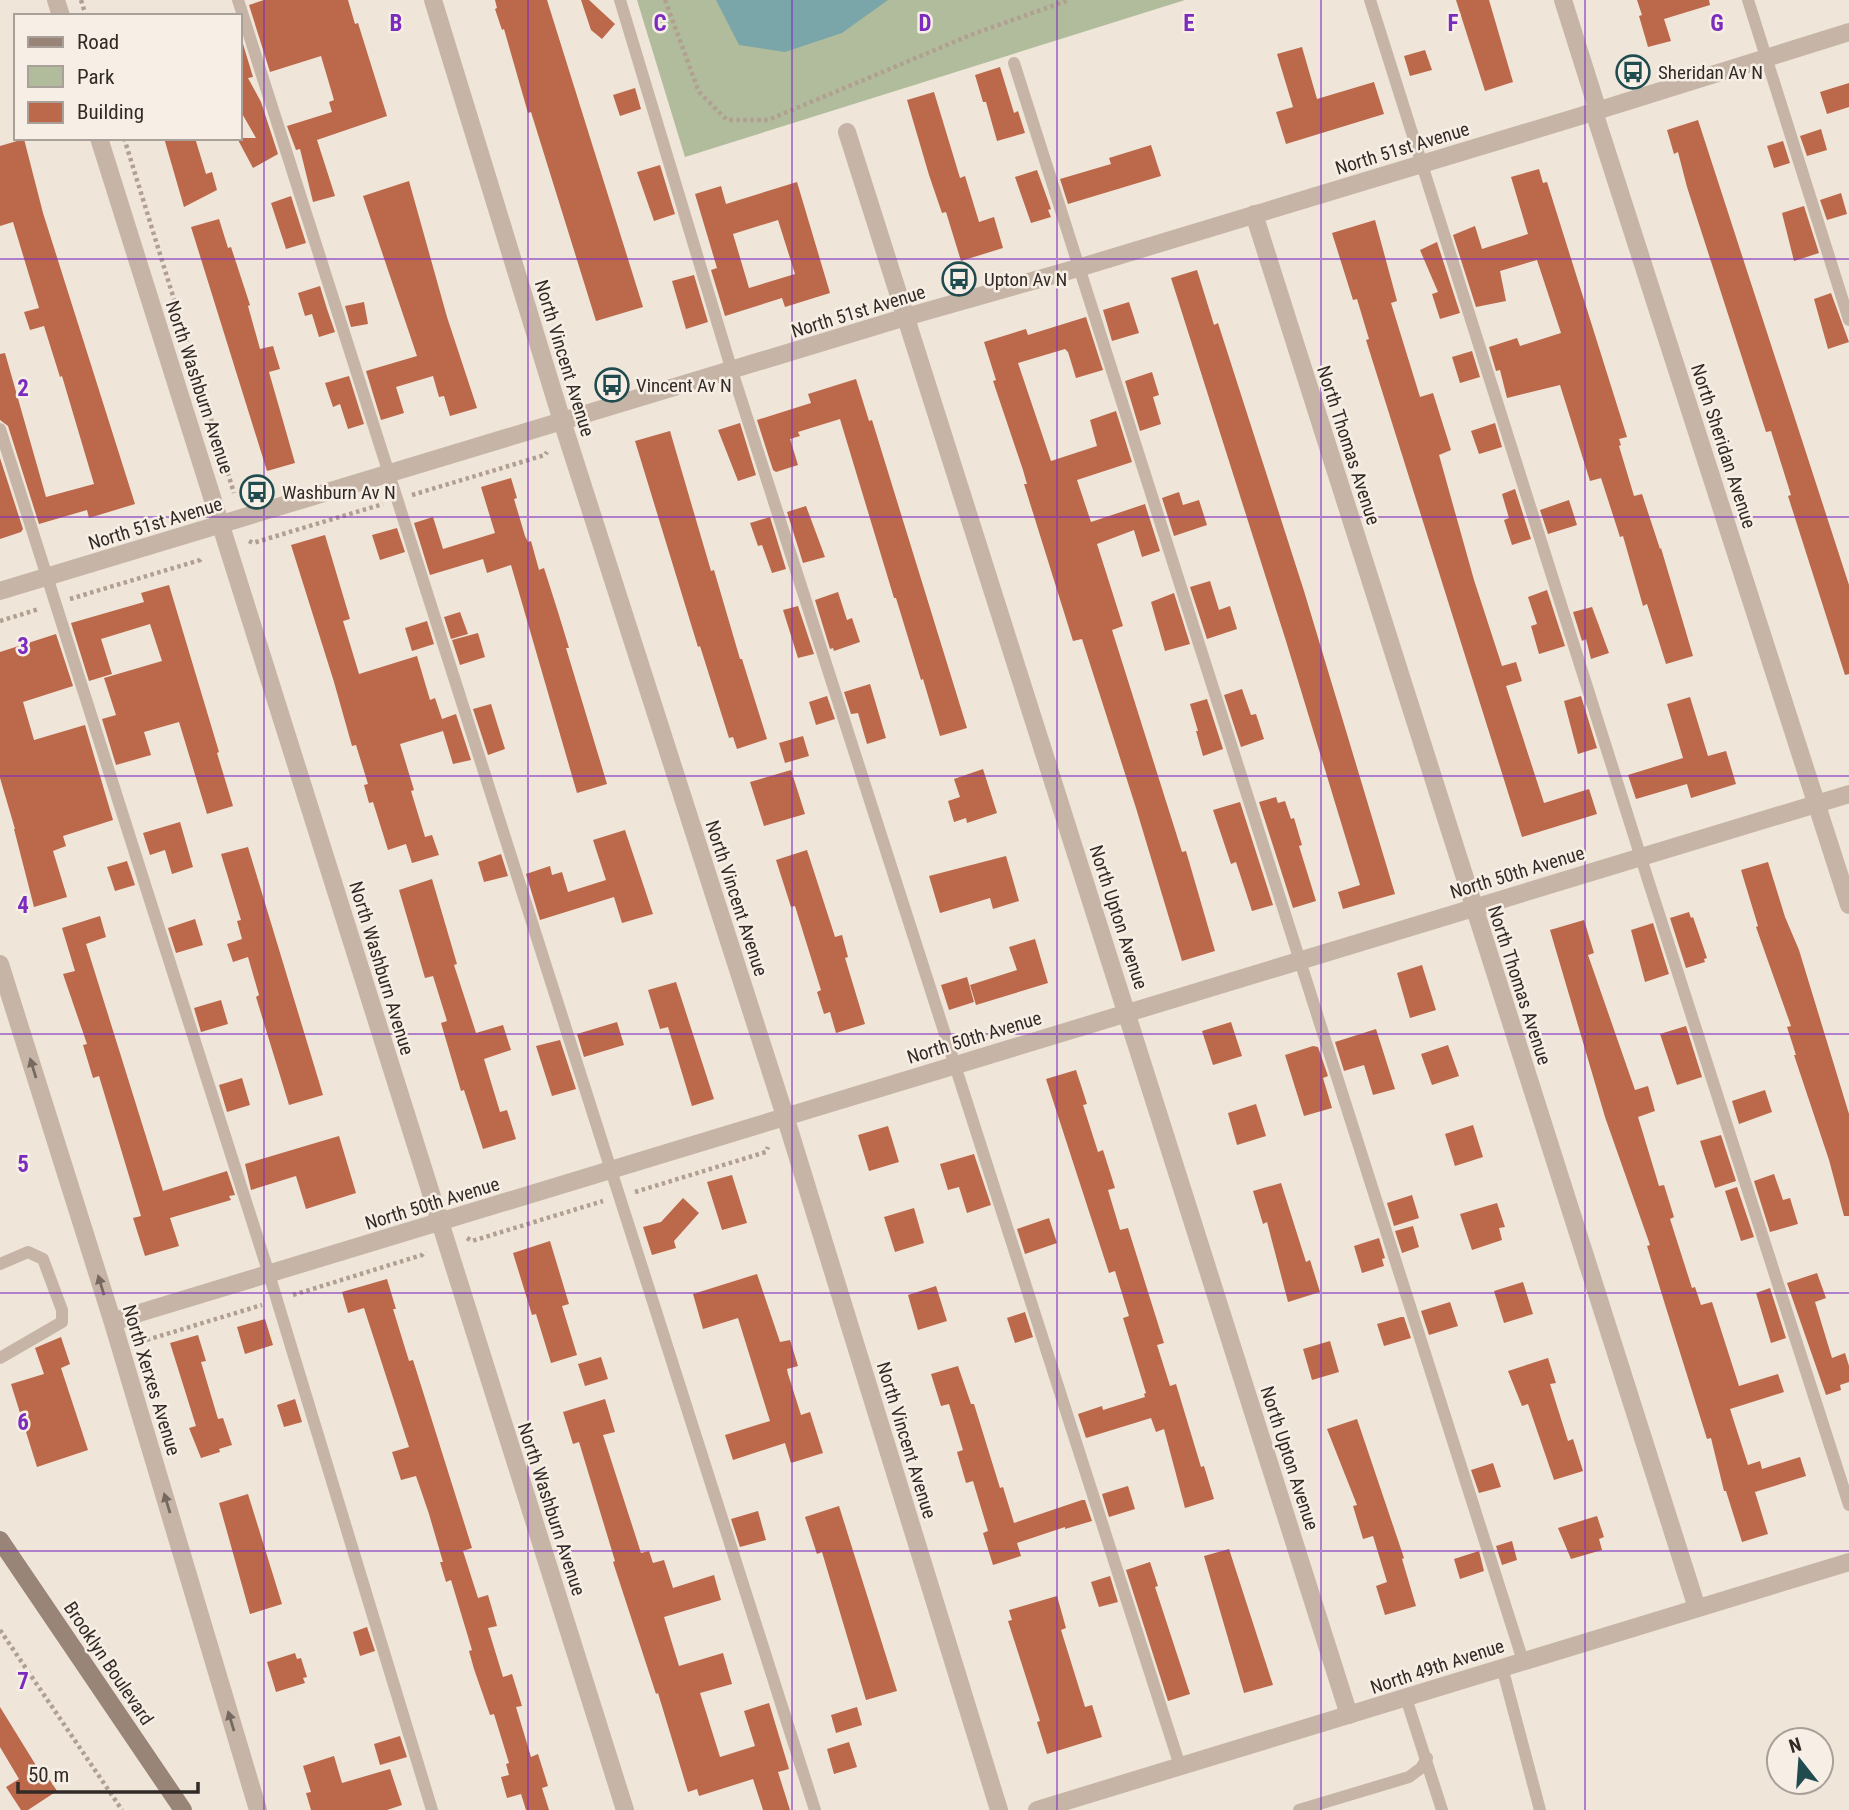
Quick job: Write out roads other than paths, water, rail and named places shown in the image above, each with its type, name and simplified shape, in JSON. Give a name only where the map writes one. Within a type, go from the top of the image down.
[{"type":"main road","name":"Brooklyn Boulevard","points":[[0,1540],[183,1810]]},
{"type":"street","name":"North Vincent Avenue","points":[[433,0],[562,421],[785,1116],[999,1810]]},
{"type":"street","name":"North Sheridan Avenue","points":[[1563,0],[1598,111],[1596,118],[1849,905]]},
{"type":"street","name":"North 51st Avenue","points":[[0,591],[1598,111],[1849,32]]},
{"type":"street","name":"North Upton Avenue","points":[[847,132],[1349,1715]]},
{"type":"street","name":"North Washburn Avenue","points":[[100,140],[625,1810]]},
{"type":"street","name":"North Thomas Avenue","points":[[1254,214],[1697,1608]]},
{"type":"street","name":"North 50th Avenue","points":[[113,1323],[785,1116],[1849,794]]},
{"type":"street","name":"North Xerxes Avenue","points":[[0,964],[113,1323],[258,1810]]},
{"type":"street","name":"North 49th Avenue","points":[[1037,1810],[1849,1562]]},
{"type":"lane","points":[[238,0],[815,1810]]},
{"type":"lane","points":[[620,0],[732,371],[1180,1766]]},
{"type":"lane","points":[[1370,0],[1849,1505]]},
{"type":"lane","points":[[1748,0],[1849,320]]},
{"type":"lane","points":[[1014,63],[1523,1661]]},
{"type":"lane","points":[[0,429],[269,1274],[432,1810]]},
{"type":"lane","points":[[0,1264],[28,1251],[43,1259],[62,1310],[62,1322],[0,1358]]},
{"type":"lane","points":[[1502,1667],[1540,1810]]},
{"type":"lane","points":[[1406,1698],[1443,1810]]},
{"type":"lane","points":[[1299,1810],[1409,1777],[1421,1768],[1427,1758]]},
{"type":"water","points":[[716,0],[888,0],[842,33],[785,52],[739,45]]},
{"type":"place","name":"Sheridan Av N","points":[[1633,72]]},
{"type":"place","name":"Upton Av N","points":[[959,279]]},
{"type":"place","name":"Vincent Av N","points":[[612,385]]},
{"type":"place","name":"Washburn Av N","points":[[257,492]]}]
